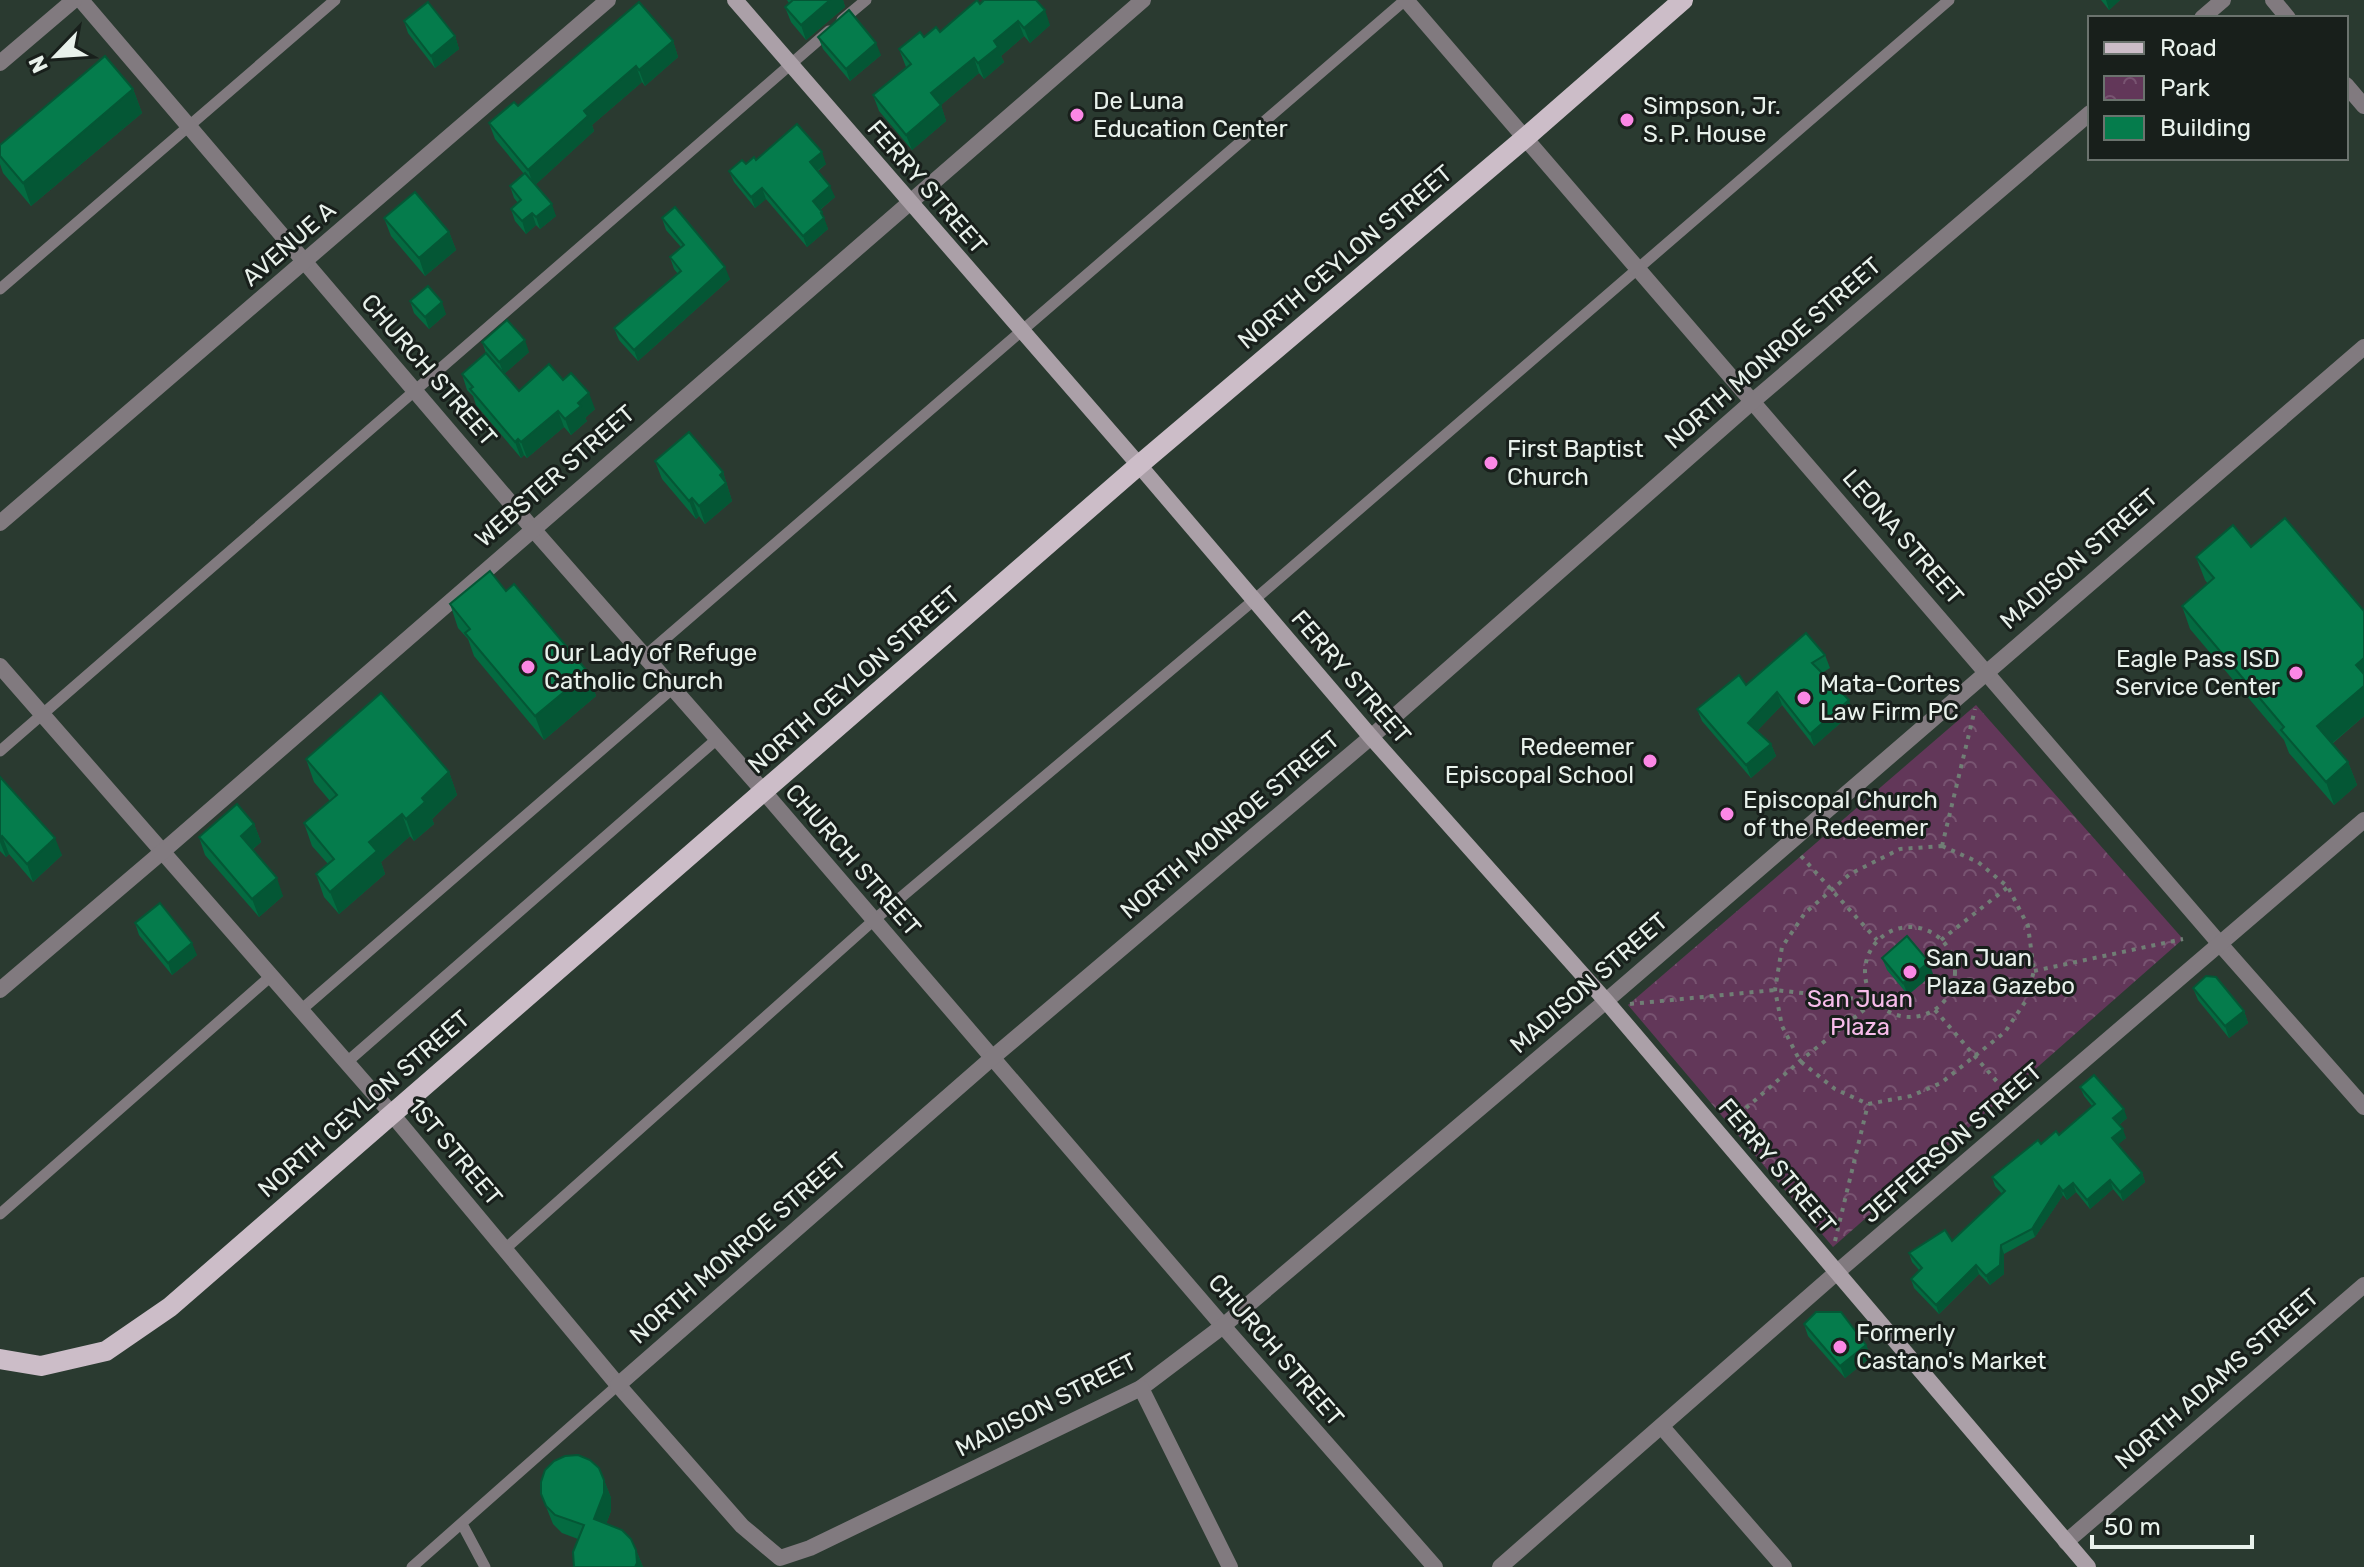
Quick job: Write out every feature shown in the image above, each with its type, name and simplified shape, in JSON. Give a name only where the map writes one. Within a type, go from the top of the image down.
[{"type":"main road","name":"NORTH CEYLON STREET","points":[[0,1359],[41,1366],[106,1351],[170,1307],[1139,465],[1683,0]]},
{"type":"street","points":[[0,63],[74,0]]},
{"type":"street","name":"CHURCH STREET","points":[[81,0],[532,528],[1435,1567]]},
{"type":"street","name":"AVENUE A","points":[[0,523],[608,0]]},
{"type":"street","name":"FERRY STREET","points":[[735,0],[1371,737],[1606,1001],[2088,1567]]},
{"type":"street","name":"WEBSTER STREET","points":[[0,990],[1143,0]]},
{"type":"street","name":"LEONA STREET","points":[[1406,0],[2364,1107]]},
{"type":"street","points":[[2204,16],[2223,0]]},
{"type":"street","points":[[2273,0],[2286,16]]},
{"type":"street","points":[[2348,87],[2364,106]]},
{"type":"street","name":"NORTH MONROE STREET","points":[[618,1385],[992,1058],[1371,737],[1753,401],[2088,115]]},
{"type":"street","name":"MADISON STREET","points":[[780,1558],[810,1548],[1141,1388],[1223,1326],[1606,1001],[2364,347]]},
{"type":"street","name":"1ST STREET","points":[[0,666],[391,1113],[618,1385],[742,1526],[780,1558]]},
{"type":"street","name":"JEFFERSON STREET","points":[[1500,1567],[1836,1273],[2364,820]]},
{"type":"street","name":"NORTH ADAMS STREET","points":[[2066,1542],[2364,1285]]},
{"type":"street","points":[[1141,1388],[1230,1567]]},
{"type":"street","points":[[1662,1427],[1784,1567]]},
{"type":"lane","points":[[0,289],[335,0]]},
{"type":"lane","points":[[0,751],[866,0]]},
{"type":"lane","points":[[645,656],[1406,0]]},
{"type":"lane","points":[[505,1249],[874,920],[1254,600],[1949,0]]},
{"type":"lane","points":[[301,1010],[673,688]]},
{"type":"lane","points":[[347,1062],[717,739]]},
{"type":"lane","points":[[0,1214],[271,976]]},
{"type":"lane","points":[[412,1567],[618,1385]]},
{"type":"lane","points":[[462,1524],[485,1567]]},
{"type":"path","points":[[1942,846],[1976,705]]},
{"type":"path","points":[[1789,842],[1877,940]]},
{"type":"path","points":[[1942,846],[1978,862],[2008,887],[2028,926],[2034,971],[2025,1002],[2005,1032],[1976,1057],[1941,1083],[1911,1096],[1868,1104],[1835,1089],[1800,1061],[1782,1026],[1775,990],[1782,947],[1805,913],[1850,874],[1900,849],[1942,846]]},
{"type":"path","points":[[1941,940],[2008,887]]},
{"type":"path","points":[[1902,927],[1916,927],[1930,931],[1941,940],[1950,950],[1955,976],[1945,1001],[1935,1010],[1910,1017],[1885,1010],[1875,1001],[1865,977],[1870,951],[1877,940],[1902,927]]},
{"type":"path","points":[[2034,971],[2183,939]]},
{"type":"path","points":[[1628,1005],[1775,990],[1875,1001]]},
{"type":"path","points":[[1718,1133],[1875,1001]]},
{"type":"path","points":[[1935,1010],[2024,1113]]},
{"type":"path","points":[[1833,1247],[1868,1104]]},
{"type":"green space","name":"San Juan Plaza","points":[[1976,705],[2183,939],[1833,1247],[1628,1005]]},
{"type":"building","points":[[793,0],[830,0],[801,25],[785,7]]},
{"type":"building","points":[[977,0],[980,4],[984,0],[1036,0],[1045,10],[1024,28],[1018,21],[994,41],[998,47],[978,63],[974,58],[931,93],[941,105],[906,135],[873,95],[911,64],[899,49],[920,32],[924,37],[936,27],[940,32]]},
{"type":"building","points":[[428,2],[455,36],[431,56],[404,21]]},
{"type":"building","points":[[639,2],[673,41],[639,70],[636,66],[584,111],[588,116],[528,170],[489,123],[514,102],[518,106]]},
{"type":"building","points":[[849,10],[876,43],[846,69],[818,37]]},
{"type":"building","points":[[105,56],[133,89],[23,183],[0,156],[0,145]]},
{"type":"building","points":[[797,124],[822,152],[810,162],[830,186],[813,201],[824,218],[803,236],[762,188],[751,197],[729,171],[742,160],[746,164],[754,157],[756,160]]},
{"type":"building","points":[[525,173],[552,204],[536,217],[532,213],[522,221],[511,209],[521,200],[510,186]]},
{"type":"building","points":[[415,192],[449,232],[419,258],[384,218]]},
{"type":"building","points":[[675,207],[725,267],[634,350],[614,328],[681,271],[670,257],[684,245],[662,218]]},
{"type":"building","points":[[428,286],[442,302],[425,317],[410,301]]},
{"type":"building","points":[[507,320],[525,340],[499,362],[482,342]]},
{"type":"building","points":[[486,353],[519,391],[549,364],[563,380],[571,373],[589,393],[578,403],[581,406],[565,419],[558,411],[521,442],[518,439],[515,442],[470,389],[473,387],[462,374]]},
{"type":"building","points":[[689,432],[723,472],[720,475],[726,483],[699,506],[692,498],[689,501],[655,461]]},
{"type":"building","name":"Eagle Pass ISD Service Center","points":[[2285,518],[2364,611],[2364,658],[2356,665],[2364,674],[2364,686],[2317,726],[2348,762],[2326,782],[2182,606],[2214,578],[2196,557],[2233,525],[2251,547]]},
{"type":"building","name":"Our Lady of Refuge Catholic Church","points":[[490,571],[506,591],[514,584],[588,672],[535,716],[465,633],[470,629],[450,604]]},
{"type":"building","points":[[1806,633],[1825,655],[1812,663],[1849,700],[1810,734],[1777,692],[1748,723],[1771,744],[1746,765],[1697,709],[1739,675],[1746,685]]},
{"type":"building","points":[[381,693],[449,772],[422,798],[425,802],[406,819],[402,814],[369,842],[377,851],[330,892],[316,874],[334,859],[304,823],[337,795],[306,759]]},
{"type":"building","points":[[0,777],[55,838],[27,864],[2,836],[0,838]]},
{"type":"building","points":[[237,804],[254,824],[241,836],[277,878],[252,899],[199,837]]},
{"type":"building","points":[[160,903],[192,943],[168,963],[135,923]]},
{"type":"building","points":[[1907,936],[1929,962],[1903,983],[1882,958]]},
{"type":"building","points":[[2206,976],[2216,977],[2244,1011],[2225,1026],[2193,988]]},
{"type":"building","points":[[2094,1075],[2124,1109],[2113,1118],[2123,1129],[2112,1138],[2142,1173],[2120,1192],[2110,1180],[2087,1200],[2073,1183],[2063,1191],[2059,1186],[2032,1229],[2001,1245],[2000,1265],[1986,1276],[1976,1265],[1936,1305],[1911,1279],[1922,1268],[1909,1253],[1945,1230],[1952,1241],[2005,1191],[1992,1177],[2038,1140],[2041,1144],[2056,1131],[2059,1135],[2095,1104],[2080,1087]]},
{"type":"building","name":"Formerly Castano's Market","points":[[1816,1312],[1841,1312],[1866,1345],[1840,1366],[1804,1324]]},
{"type":"building","points":[[578,1455],[599,1468],[604,1480],[604,1493],[594,1519],[622,1530],[631,1539],[636,1550],[635,1567],[574,1567],[573,1552],[584,1525],[555,1515],[546,1506],[541,1494],[541,1482],[545,1470],[554,1461]]},
{"type":"place","name":"De Luna Education Center","points":[[1077,115]]},
{"type":"place","name":"Simpson, Jr. S. P. House","points":[[1627,120]]},
{"type":"place","name":"First Baptist Church","points":[[1491,463]]},
{"type":"place","name":"Our Lady of Refuge Catholic Church","points":[[528,667]]},
{"type":"place","name":"Eagle Pass ISD Service Center","points":[[2296,673]]},
{"type":"place","name":"Mata-Cortes Law Firm PC","points":[[1804,698]]},
{"type":"place","name":"Redeemer Episcopal School","points":[[1650,761]]},
{"type":"place","name":"Episcopal Church of the Redeemer","points":[[1727,814]]},
{"type":"place","name":"San Juan Plaza Gazebo","points":[[1910,972]]},
{"type":"place","name":"Formerly Castano's Market","points":[[1840,1347]]}]
